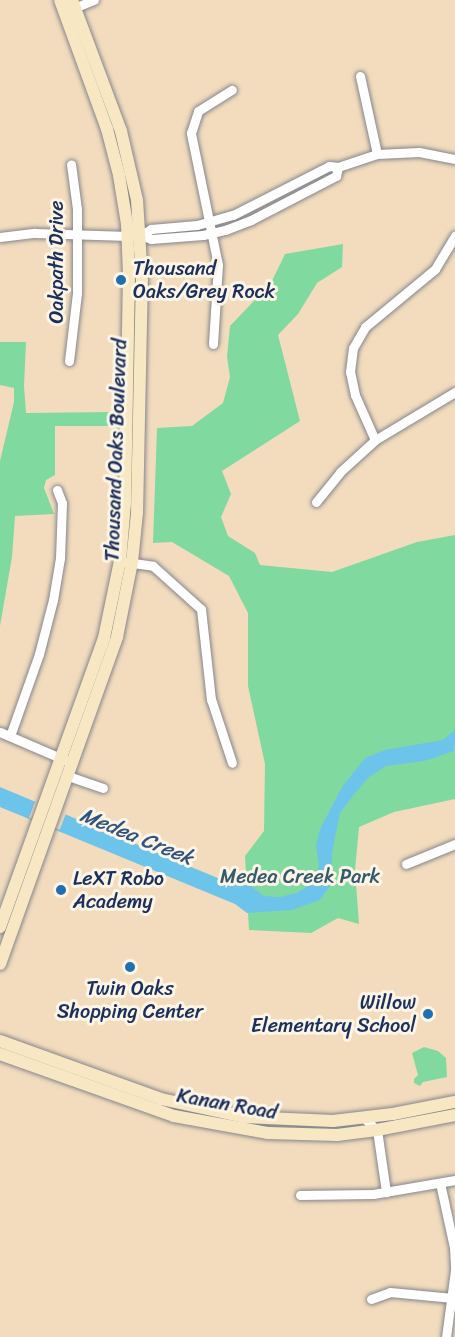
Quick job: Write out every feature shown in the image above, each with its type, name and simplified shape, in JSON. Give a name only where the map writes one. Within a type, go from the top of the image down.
[{"type":"main road","name":"Thousand Oaks Boulevard","points":[[0,927],[68,761],[126,562],[138,489],[133,174],[121,131],[70,7],[60,0]]},
{"type":"main road","name":"Thousand Oaks Boulevard","points":[[50,808],[68,776],[68,761]]},
{"type":"main road","name":"Thousand Oaks Boulevard","points":[[0,964],[44,824]]},
{"type":"main road","name":"Kanan Road","points":[[0,1041],[189,1107],[271,1120],[333,1121],[364,1118],[455,1102]]},
{"type":"main road","name":"Kanan Road","points":[[0,1054],[118,1098],[208,1124],[302,1135],[377,1130],[455,1114]]},
{"type":"street","points":[[70,7],[94,0]]},
{"type":"street","points":[[360,76],[377,154]]},
{"type":"street","points":[[213,344],[213,322],[219,277],[213,233],[191,133],[198,111],[232,90]]},
{"type":"street","points":[[134,235],[151,229],[210,222],[250,207],[329,166],[338,167],[377,154],[419,152],[455,159]]},
{"type":"street","name":"Oakpath Drive","points":[[69,361],[77,293],[77,209],[71,164]]},
{"type":"street","points":[[0,237],[34,233],[76,236],[134,235],[151,239],[213,233],[251,220],[336,176],[338,167]]},
{"type":"street","points":[[375,440],[355,395],[350,372],[353,348],[365,327],[435,269],[455,236]]},
{"type":"street","points":[[316,502],[340,472],[375,440],[455,392]]},
{"type":"street","points":[[10,735],[39,654],[53,600],[60,558],[62,503],[57,490]]},
{"type":"street","points":[[126,562],[153,566],[201,609],[211,699],[232,763]]},
{"type":"street","points":[[0,732],[68,761]]},
{"type":"street","points":[[68,776],[103,788]]},
{"type":"street","points":[[406,864],[455,844]]},
{"type":"street","points":[[364,1118],[377,1130],[386,1192]]},
{"type":"street","points":[[300,1195],[351,1196],[455,1180]]},
{"type":"street","points":[[440,1183],[454,1247],[455,1269],[453,1298],[446,1337]]},
{"type":"street","points":[[371,1299],[390,1292],[453,1298]]},
{"type":"green space","name":"Medea Creek Park","points":[[343,244],[342,267],[317,283],[298,314],[278,335],[300,421],[222,471],[231,494],[221,517],[228,536],[255,553],[260,565],[332,572],[417,542],[455,535],[455,799],[394,812],[359,827],[355,870],[359,924],[338,918],[311,933],[249,930],[245,856],[264,831],[265,764],[248,686],[248,613],[229,576],[172,542],[153,543],[157,428],[192,426],[223,403],[230,377],[227,357],[230,326],[271,283],[285,254]]},
{"type":"green space","points":[[0,342],[26,342],[24,386],[26,413],[112,412],[114,426],[55,426],[55,475],[46,480],[44,488],[54,514],[15,516],[12,557],[0,626],[0,461],[14,402],[14,388],[0,385]]},
{"type":"green space","points":[[424,1047],[438,1051],[446,1058],[447,1077],[423,1082],[420,1086],[414,1083],[418,1075],[412,1053]]},
{"type":"water","points":[[455,730],[454,751],[424,761],[386,766],[369,777],[340,813],[332,853],[332,883],[320,900],[292,910],[247,913],[235,904],[0,807],[0,787],[220,879],[251,886],[264,896],[280,897],[297,893],[311,884],[319,866],[316,845],[320,829],[342,787],[365,758],[385,750],[443,740]]},
{"type":"pier","points":[[35,802],[66,814],[60,830],[29,818]]},
{"type":"place","name":"Thousand Oaks/Grey Rock","points":[[121,280]]},
{"type":"place","name":"LeXT Robo Academy","points":[[61,890]]},
{"type":"place","name":"Twin Oaks Shopping Center","points":[[130,967]]},
{"type":"place","name":"Willow Elementary School","points":[[428,1014]]},
{"type":"water label","name":"Medea Creek","points":[[137,836]]}]
